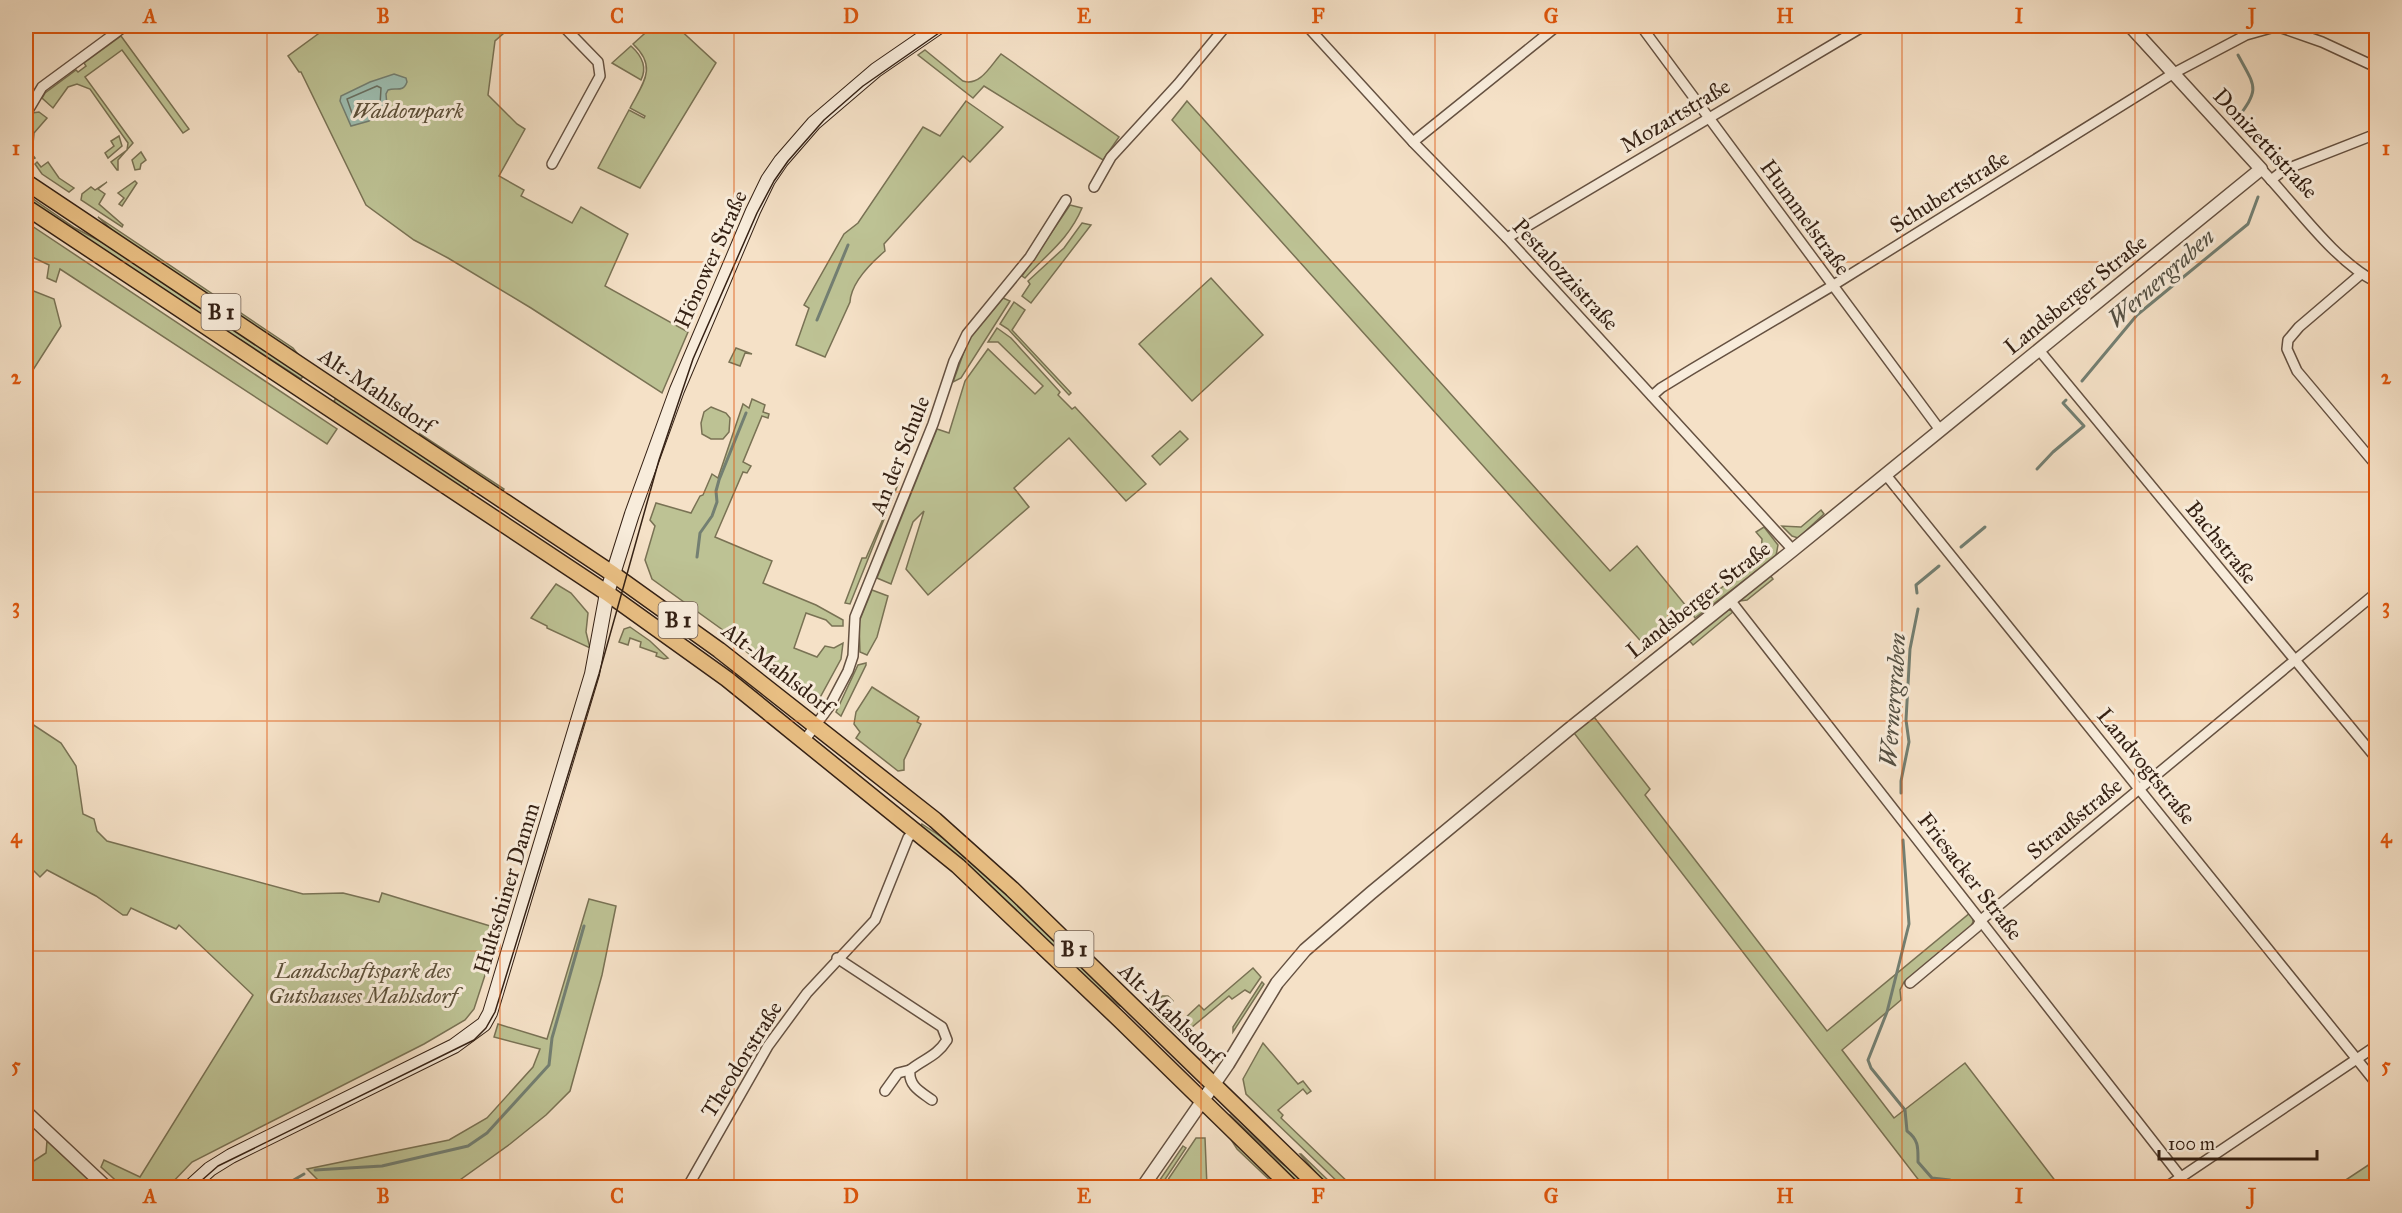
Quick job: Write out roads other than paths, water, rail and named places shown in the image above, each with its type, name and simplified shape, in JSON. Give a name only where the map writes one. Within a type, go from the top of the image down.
[{"type":"main road","name":"Hönower Straße","points":[[613,574],[645,474],[677,390],[720,286],[768,180],[806,132],[841,98],[882,65],[940,26]]},
{"type":"main road","name":"Alt-Mahlsdorf","points":[[26,182],[613,574],[705,639],[935,820],[1012,889],[1320,1188]]},
{"type":"main road","name":"Alt-Mahlsdorf","points":[[26,207],[607,593],[727,679],[958,866],[1292,1188]]},
{"type":"main road","name":"Hultschiner Damm","points":[[189,1188],[210,1168],[231,1156],[454,1046],[484,1024],[490,1013],[592,675],[607,593],[613,574]]},
{"type":"street","points":[[26,114],[42,87],[125,26]]},
{"type":"street","points":[[552,164],[593,89],[600,69],[598,62],[563,26]]},
{"type":"street","points":[[1094,187],[1111,157],[1178,84],[1226,26]]},
{"type":"street","name":"Pestalozzistraße","points":[[1307,26],[1413,142],[1507,238],[1793,550]]},
{"type":"street","points":[[1413,142],[1557,26]]},
{"type":"street","name":"Hummelstraße","points":[[1641,26],[1940,430]]},
{"type":"street","name":"Mozartstraße","points":[[1507,238],[1864,26]]},
{"type":"street","name":"Donizettistraße","points":[[2130,26],[2338,253],[2361,274],[2376,282]]},
{"type":"street","name":"Schubertstraße","points":[[1652,396],[1661,388],[1832,286],[2174,73],[2247,35],[2271,28],[2282,28],[2297,32],[2376,67]]},
{"type":"street","points":[[2271,180],[2284,170],[2376,134]]},
{"type":"street","name":"Landsberger Straße","points":[[1142,1188],[1213,1085],[1278,983],[1305,950],[1371,892],[1568,730],[1886,475],[2261,169]]},
{"type":"street","name":"An der Schule","points":[[804,741],[829,707],[848,671],[853,656],[855,617],[942,400],[954,361],[967,334],[1030,258],[1066,200]]},
{"type":"street","points":[[2361,274],[2299,327],[2288,340],[2286,349],[2297,371],[2376,465]]},
{"type":"street","name":"Bachstraße","points":[[2039,350],[2376,758]]},
{"type":"street","name":"Landvogtstraße","points":[[1886,475],[2376,1083]]},
{"type":"street","name":"Straußstraße","points":[[1910,983],[1977,927],[1981,920],[2376,593]]},
{"type":"street","name":"Friesacker Straße","points":[[1730,600],[2180,1176]]},
{"type":"street","name":"Theodorstraße","points":[[687,1188],[768,1046],[807,993],[837,958],[875,920],[908,838],[915,830]]},
{"type":"street","points":[[837,958],[942,1027],[947,1040],[935,1056],[920,1061],[910,1070],[898,1073],[885,1091]]},
{"type":"street","points":[[2165,1188],[2376,1046]]},
{"type":"street","points":[[910,1070],[909,1078],[915,1087],[932,1100]]},
{"type":"street","points":[[26,1112],[106,1188]]},
{"type":"water","points":[[394,74],[406,78],[405,85],[401,89],[388,90],[387,106],[369,121],[351,126],[340,101],[341,96],[370,82]]},
{"type":"waterway","name":"Wernergraben","points":[[2237,119],[2249,101],[2253,88],[2238,55]]},
{"type":"waterway","name":"Wernergraben","points":[[2082,381],[2137,315],[2248,224],[2258,197]]},
{"type":"waterway","points":[[817,320],[848,245]]},
{"type":"waterway","name":"Wernergraben","points":[[2037,469],[2084,426],[2063,403],[2066,400]]},
{"type":"waterway","points":[[697,557],[700,533],[712,516],[717,502],[716,491],[719,480],[746,413]]},
{"type":"waterway","name":"Wernergraben","points":[[1961,547],[1985,527]]},
{"type":"waterway","name":"Wernergraben","points":[[1917,593],[1916,585],[1939,566]]},
{"type":"waterway","name":"Wernergraben","points":[[1901,793],[1901,781],[1909,742],[1906,720],[1910,649],[1918,609]]},
{"type":"waterway","name":"Wernergraben","points":[[1903,840],[1909,924],[1887,1012],[1868,1060],[1871,1068],[1905,1110],[1907,1131],[1917,1145],[1918,1162],[1932,1178],[1950,1180],[1956,1188]]},
{"type":"waterway","points":[[315,1170],[382,1166],[468,1146],[487,1133],[549,1065],[552,1038],[584,926]]},
{"type":"waterway","points":[[280,1188],[304,1174]]},
{"type":"tram line","points":[[193,1188],[218,1166],[474,1040],[486,1028],[495,1012],[599,674],[659,460],[693,359],[757,213],[788,161],[824,120],[863,86],[949,26]]},
{"type":"park label","name":"Waldowpark","points":[[408,110]]},
{"type":"park label","name":"Landschaftspark des Gutshauses Mahlsdorf","points":[[363,982]]}]
